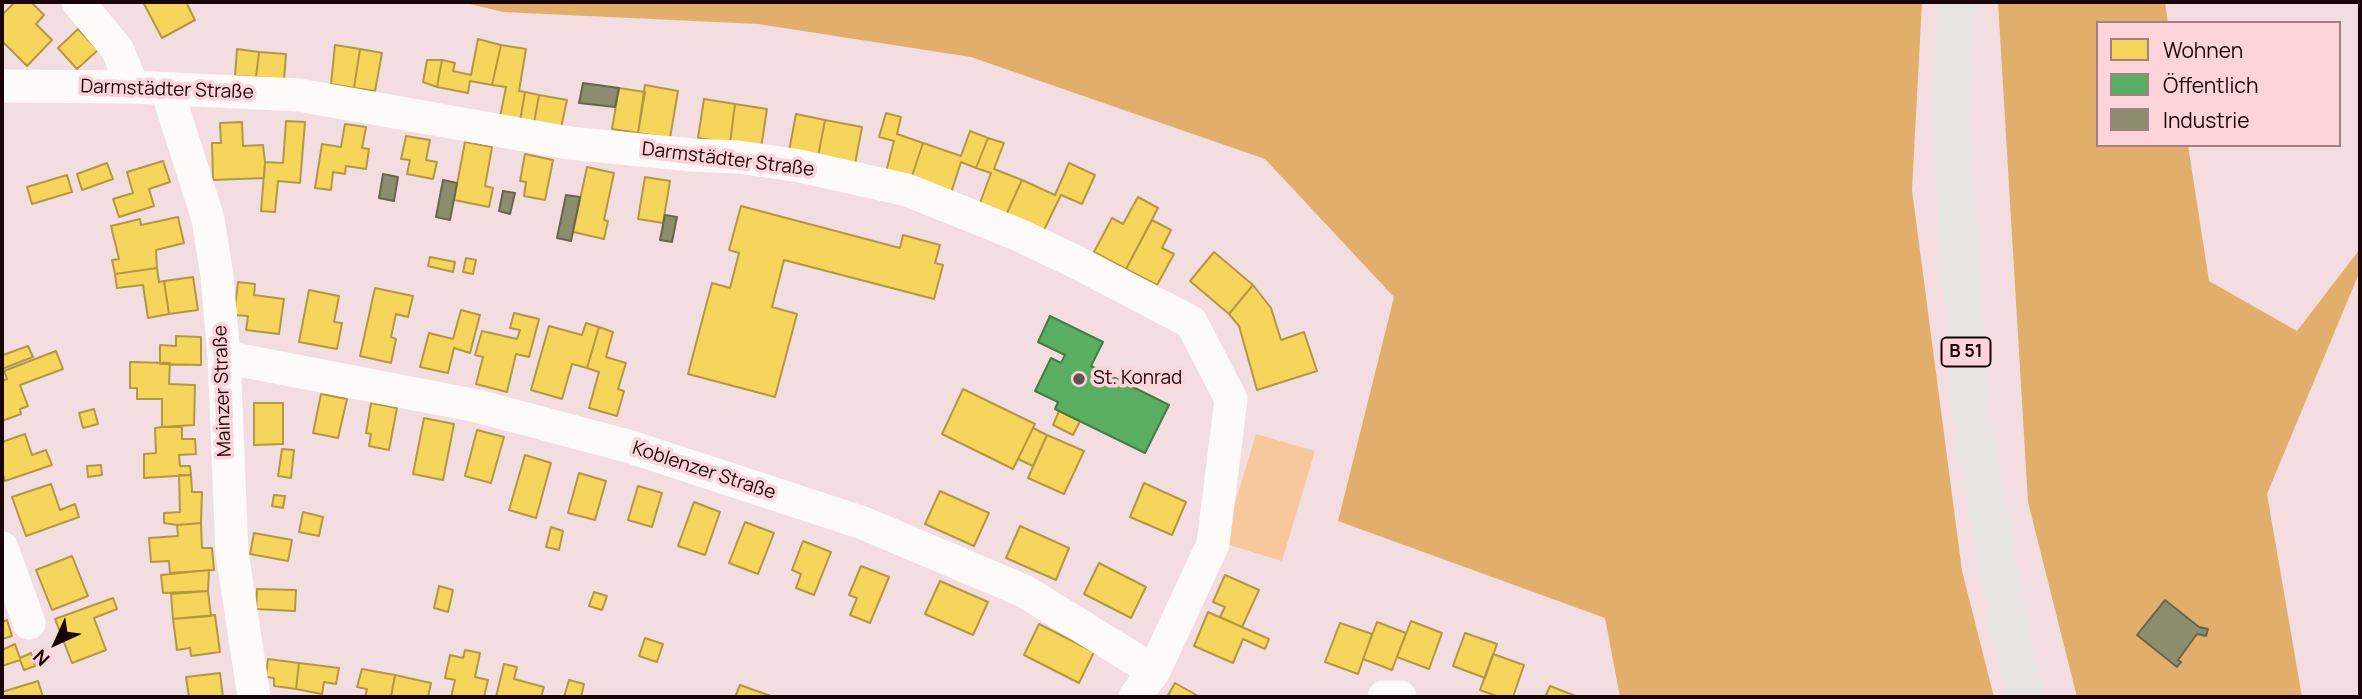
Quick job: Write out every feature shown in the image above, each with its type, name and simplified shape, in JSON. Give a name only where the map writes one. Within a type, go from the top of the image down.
[{"type":"main road","name":"B 51","points":[[1957,2],[1951,117],[1970,415],[2015,657],[2027,697]]},
{"type":"street","points":[[78,2],[117,49],[133,87]]},
{"type":"street","name":"Darmstädter Straße","points":[[2,86],[133,87],[299,95],[569,143],[740,157],[800,166],[907,190],[1019,235],[1191,322],[1231,399],[1213,544],[1144,684]]},
{"type":"street","name":"Mainzer Straße","points":[[167,90],[208,219],[217,276],[224,357],[232,552],[254,697]]},
{"type":"street","name":"Koblenzer Straße","points":[[224,357],[477,406],[631,447],[863,523],[1024,591],[1144,684]]},
{"type":"street","points":[[2,548],[29,623]]},
{"type":"street","points":[[1384,697],[1399,697]]},
{"type":"shaded area","points":[[462,2],[1922,2],[1912,190],[1962,571],[1994,697],[1620,697],[1605,618],[1338,521],[1394,297],[1265,159],[971,57],[758,24],[503,12]]},
{"type":"shaded area","points":[[1998,2],[2165,2],[2168,21],[2096,21],[2096,147],[2188,147],[2209,281],[2297,331],[2360,249],[2360,271],[2267,494],[2302,697],[2077,697],[2028,502]]},
{"type":"shaded area","points":[[1256,434],[1315,451],[1282,561],[1223,543]]},
{"type":"building: Wohnen","points":[[15,2],[31,2],[44,15],[36,24],[52,40],[27,66],[2,41],[2,15]]},
{"type":"building: Wohnen","points":[[143,2],[186,2],[195,20],[162,38]]},
{"type":"building: Wohnen","points":[[78,29],[98,50],[77,69],[58,48]]},
{"type":"building: Wohnen","points":[[478,39],[501,45],[492,85],[470,81],[468,93],[437,87],[442,60],[455,63],[453,71],[471,75]]},
{"type":"building: Wohnen","points":[[335,45],[360,49],[354,88],[331,84]]},
{"type":"building: Wohnen","points":[[501,45],[526,49],[519,91],[525,92],[520,121],[500,117],[506,87],[492,85]]},
{"type":"building: Wohnen","points":[[237,49],[259,52],[256,77],[235,76]]},
{"type":"building: Wohnen","points":[[360,49],[382,53],[375,91],[354,88]]},
{"type":"building: Wohnen","points":[[259,52],[286,54],[284,80],[256,77]]},
{"type":"building: Wohnen","points":[[427,60],[442,60],[437,87],[423,82]]},
{"type":"building: Wohnen","points":[[645,85],[678,91],[670,138],[638,133]]},
{"type":"building: Wohnen","points":[[619,88],[645,92],[638,133],[612,129]]},
{"type":"building: Wohnen","points":[[525,92],[539,95],[534,123],[520,121]]},
{"type":"building: Wohnen","points":[[539,95],[567,100],[561,128],[534,123]]},
{"type":"building: Wohnen","points":[[704,99],[735,104],[730,143],[698,138]]},
{"type":"building: Wohnen","points":[[735,104],[767,109],[761,148],[730,143]]},
{"type":"building: Wohnen","points":[[886,113],[901,117],[897,134],[923,143],[911,179],[886,172],[894,141],[879,137]]},
{"type":"building: Wohnen","points":[[796,114],[825,120],[818,157],[789,151]]},
{"type":"building: Wohnen","points":[[825,120],[862,127],[855,164],[818,157]]},
{"type":"building: Wohnen","points":[[286,121],[305,122],[300,183],[278,181],[275,212],[261,211],[265,162],[283,163]]},
{"type":"building: Wohnen","points":[[242,122],[243,146],[263,145],[264,178],[213,180],[212,143],[221,143],[220,123]]},
{"type":"building: Wohnen","points":[[345,124],[366,127],[362,148],[369,149],[366,169],[346,166],[345,174],[333,172],[331,190],[315,188],[322,144],[341,147]]},
{"type":"building: Wohnen","points":[[970,131],[988,138],[976,168],[961,162],[951,193],[911,179],[923,143],[961,156]]},
{"type":"building: Wohnen","points":[[406,136],[430,140],[426,160],[437,162],[433,179],[407,174],[410,160],[401,159]]},
{"type":"building: Wohnen","points":[[988,138],[1004,143],[994,169],[1022,180],[1006,215],[980,203],[991,173],[976,168]]},
{"type":"building: Wohnen","points":[[465,142],[492,147],[485,186],[493,188],[489,207],[454,200]]},
{"type":"building: Wohnen","points":[[525,154],[553,160],[545,200],[524,196],[526,182],[520,181]]},
{"type":"building: Wohnen","points":[[163,161],[170,182],[149,189],[154,206],[119,217],[113,199],[133,193],[127,172]]},
{"type":"building: Wohnen","points":[[107,163],[113,179],[82,190],[77,174]]},
{"type":"building: Wohnen","points":[[1069,163],[1095,175],[1082,204],[1061,195],[1043,232],[1006,215],[1022,180],[1055,195]]},
{"type":"building: Wohnen","points":[[587,167],[614,173],[604,220],[608,221],[604,239],[573,232]]},
{"type":"building: Wohnen","points":[[67,175],[72,192],[32,204],[27,187]]},
{"type":"building: Wohnen","points":[[645,177],[670,181],[663,223],[638,219]]},
{"type":"building: Wohnen","points":[[1138,197],[1158,208],[1126,269],[1094,252],[1112,218],[1123,224]]},
{"type":"building: Wohnen","points":[[741,206],[900,248],[903,235],[940,245],[935,263],[943,265],[934,299],[784,260],[772,307],[797,314],[775,397],[688,374],[712,283],[730,288],[739,253],[729,250]]},
{"type":"building: Wohnen","points":[[178,217],[184,243],[156,250],[157,268],[115,274],[112,260],[119,259],[111,226],[140,219],[141,225]]},
{"type":"building: Wohnen","points":[[1152,220],[1171,230],[1162,248],[1174,254],[1157,285],[1126,269]]},
{"type":"building: Wohnen","points":[[1214,252],[1253,285],[1229,314],[1190,281]]},
{"type":"building: Wohnen","points":[[430,257],[455,262],[453,272],[428,266]]},
{"type":"building: Wohnen","points":[[466,258],[476,260],[473,274],[463,272]]},
{"type":"building: Wohnen","points":[[157,268],[159,282],[164,281],[169,314],[148,318],[143,285],[117,288],[115,274]]},
{"type":"building: Wohnen","points":[[193,277],[198,310],[169,314],[164,281]]},
{"type":"building: Wohnen","points":[[238,282],[255,284],[254,295],[284,299],[279,334],[246,330],[248,316],[234,315]]},
{"type":"building: Wohnen","points":[[1253,285],[1271,308],[1281,340],[1304,332],[1317,371],[1257,390],[1239,326],[1229,314]]},
{"type":"building: Wohnen","points":[[375,288],[413,296],[408,317],[396,314],[391,337],[396,339],[391,363],[360,356]]},
{"type":"building: Wohnen","points":[[309,290],[339,296],[334,322],[342,323],[337,349],[299,342]]},
{"type":"building: Wohnen","points":[[461,310],[480,315],[470,353],[454,348],[448,373],[420,367],[429,333],[453,339]]},
{"type":"building: Wohnen","points":[[514,313],[539,319],[529,357],[516,354],[507,392],[476,384],[483,357],[475,355],[482,331],[517,339],[520,330],[510,328]]},
{"type":"building: Wohnen","points":[[586,323],[599,327],[587,368],[572,364],[562,399],[531,390],[549,326],[582,335]]},
{"type":"building: Wohnen","points":[[599,327],[613,332],[606,357],[626,363],[618,389],[624,391],[617,416],[589,408],[599,372],[587,368]]},
{"type":"building: Wohnen","points":[[176,336],[201,337],[201,365],[160,364],[160,345],[176,346]]},
{"type":"building: Wohnen","points":[[28,346],[33,357],[2,369],[2,352],[3,355]]},
{"type":"building: Wohnen","points":[[56,351],[63,369],[20,385],[28,406],[20,409],[21,414],[2,421],[2,381],[7,379],[4,371]]},
{"type":"building: Wohnen","points":[[130,362],[170,363],[169,384],[195,385],[194,425],[162,427],[162,399],[137,399],[137,388],[130,388]]},
{"type":"building: Wohnen","points":[[963,389],[1035,424],[1013,469],[942,434]]},
{"type":"building: Wohnen","points":[[321,394],[347,399],[338,438],[313,433]]},
{"type":"building: Wohnen","points":[[254,403],[283,403],[283,444],[254,445]]},
{"type":"building: Wohnen","points":[[371,403],[397,408],[389,450],[369,446],[371,434],[366,433]]},
{"type":"building: Wohnen","points":[[94,409],[98,424],[83,428],[79,413]]},
{"type":"building: Wohnen","points":[[1059,411],[1080,421],[1073,435],[1053,425]]},
{"type":"building: Wohnen","points":[[424,418],[454,424],[443,480],[413,474]]},
{"type":"building: Wohnen","points":[[182,427],[182,439],[195,439],[196,454],[179,455],[180,466],[190,466],[191,475],[144,478],[144,454],[156,453],[155,428]]},
{"type":"building: Wohnen","points":[[1033,428],[1047,435],[1033,466],[1018,459]]},
{"type":"building: Wohnen","points":[[477,430],[504,437],[491,483],[465,476]]},
{"type":"building: Wohnen","points":[[25,434],[32,455],[46,450],[52,465],[5,481],[2,471],[2,442]]},
{"type":"building: Wohnen","points":[[1047,435],[1084,451],[1064,494],[1028,478]]},
{"type":"building: Wohnen","points":[[282,449],[294,450],[291,478],[278,476]]},
{"type":"building: Wohnen","points":[[525,455],[551,463],[536,518],[509,510]]},
{"type":"building: Wohnen","points":[[101,465],[102,475],[88,477],[87,466]]},
{"type":"building: Wohnen","points":[[579,473],[606,481],[595,520],[568,513]]},
{"type":"building: Wohnen","points":[[179,475],[191,475],[192,492],[202,492],[201,523],[164,523],[164,513],[180,512]]},
{"type":"building: Wohnen","points":[[1144,483],[1186,502],[1172,535],[1130,517]]},
{"type":"building: Wohnen","points":[[51,484],[60,510],[75,504],[79,517],[26,536],[12,497]]},
{"type":"building: Wohnen","points":[[638,486],[662,493],[652,527],[628,520]]},
{"type":"building: Wohnen","points":[[940,491],[989,513],[974,546],[925,524]]},
{"type":"building: Wohnen","points":[[274,495],[285,496],[283,508],[272,506]]},
{"type":"building: Wohnen","points":[[694,502],[720,512],[705,555],[678,546]]},
{"type":"building: Wohnen","points":[[303,512],[323,517],[319,536],[299,532]]},
{"type":"building: Wohnen","points":[[745,522],[774,533],[758,574],[729,563]]},
{"type":"building: Wohnen","points":[[201,523],[202,548],[212,548],[214,570],[170,573],[169,561],[151,562],[149,538],[178,536],[177,525]]},
{"type":"building: Wohnen","points":[[1020,526],[1069,548],[1056,580],[1006,558]]},
{"type":"building: Wohnen","points":[[551,527],[563,531],[559,550],[546,547]]},
{"type":"building: Wohnen","points":[[254,533],[292,540],[288,561],[250,554]]},
{"type":"building: Wohnen","points":[[803,541],[831,552],[814,595],[796,588],[801,574],[792,570]]},
{"type":"building: Wohnen","points":[[72,556],[88,596],[52,610],[36,570]]},
{"type":"building: Wohnen","points":[[1099,563],[1146,587],[1131,618],[1084,594]]},
{"type":"building: Wohnen","points":[[861,566],[889,577],[870,623],[850,615],[857,598],[849,595]]},
{"type":"building: Wohnen","points":[[209,570],[208,591],[163,593],[161,575]]},
{"type":"building: Wohnen","points":[[1225,575],[1259,590],[1242,627],[1220,617],[1225,607],[1213,602]]},
{"type":"building: Wohnen","points":[[940,581],[988,602],[973,635],[925,614]]},
{"type":"building: Wohnen","points":[[439,586],[453,590],[448,612],[434,608]]},
{"type":"building: Wohnen","points":[[257,589],[296,590],[295,611],[256,609]]},
{"type":"building: Wohnen","points":[[208,591],[211,616],[173,619],[171,594]]},
{"type":"building: Wohnen","points":[[594,592],[607,596],[602,610],[589,606]]},
{"type":"building: Wohnen","points":[[113,598],[117,609],[94,618],[106,650],[72,663],[55,619]]},
{"type":"building: Wohnen","points":[[1208,612],[1269,639],[1265,649],[1243,639],[1233,663],[1194,646]]},
{"type":"building: Wohnen","points":[[215,615],[220,652],[191,656],[190,648],[177,650],[173,619]]},
{"type":"building: Wohnen","points":[[7,620],[12,636],[2,639],[2,622]]},
{"type":"building: Wohnen","points":[[1411,621],[1442,633],[1429,669],[1397,657]]},
{"type":"building: Wohnen","points":[[1377,622],[1406,633],[1392,670],[1363,659]]},
{"type":"building: Wohnen","points":[[1340,623],[1372,634],[1358,674],[1325,662]]},
{"type":"building: Wohnen","points":[[1039,624],[1094,652],[1079,683],[1024,655]]},
{"type":"building: Wohnen","points":[[1465,633],[1497,644],[1485,678],[1453,666]]},
{"type":"building: Wohnen","points":[[645,638],[663,644],[657,662],[639,656]]},
{"type":"building: Wohnen","points":[[15,644],[20,658],[31,653],[35,666],[24,670],[20,660],[2,666],[2,650]]},
{"type":"building: Wohnen","points":[[465,650],[480,653],[475,677],[488,680],[484,697],[451,697],[455,680],[445,678],[450,655],[463,658]]},
{"type":"building: Wohnen","points":[[1493,654],[1524,665],[1513,697],[1499,697],[1480,690]]},
{"type":"building: Wohnen","points":[[268,659],[299,663],[296,689],[274,686],[274,678],[266,677]]},
{"type":"building: Wohnen","points":[[299,663],[339,668],[336,684],[324,682],[322,694],[296,689]]},
{"type":"building: Wohnen","points":[[504,664],[517,667],[514,679],[544,687],[541,697],[496,697]]},
{"type":"building: Wohnen","points":[[362,669],[395,675],[391,697],[365,697],[367,689],[357,687]]},
{"type":"building: Wohnen","points":[[220,673],[223,697],[189,697],[186,677]]},
{"type":"building: Wohnen","points":[[395,675],[431,683],[428,697],[391,697]]},
{"type":"building: Wohnen","points":[[569,680],[584,684],[581,697],[564,697]]},
{"type":"building: Wohnen","points":[[38,681],[43,697],[2,697],[2,692]]},
{"type":"building: Wohnen","points":[[1175,683],[1200,697],[1167,697]]},
{"type":"building: Wohnen","points":[[740,685],[771,696],[735,697]]},
{"type":"building: Wohnen","points":[[1550,686],[1578,697],[1545,697]]},
{"type":"building: Öffentlich","name":"St. Konrad","points":[[1050,316],[1103,342],[1091,366],[1169,405],[1145,453],[1055,409],[1058,402],[1035,391],[1051,358],[1061,363],[1065,355],[1038,342]]},
{"type":"building: Industrie","points":[[583,83],[619,88],[615,107],[579,103]]},
{"type":"building: Industrie","points":[[383,174],[398,177],[394,201],[379,198]]},
{"type":"building: Industrie","points":[[443,180],[457,183],[450,220],[436,217]]},
{"type":"building: Industrie","points":[[503,191],[515,193],[510,214],[499,211]]},
{"type":"building: Industrie","points":[[566,195],[580,197],[571,241],[557,238]]},
{"type":"building: Industrie","points":[[665,215],[677,217],[672,242],[660,240]]},
{"type":"building: Industrie","points":[[2165,600],[2199,627],[2208,629],[2206,636],[2197,634],[2178,660],[2181,662],[2177,667],[2137,635]]},
{"type":"place","name":"St. Konrad","points":[[1079,379]]}]
